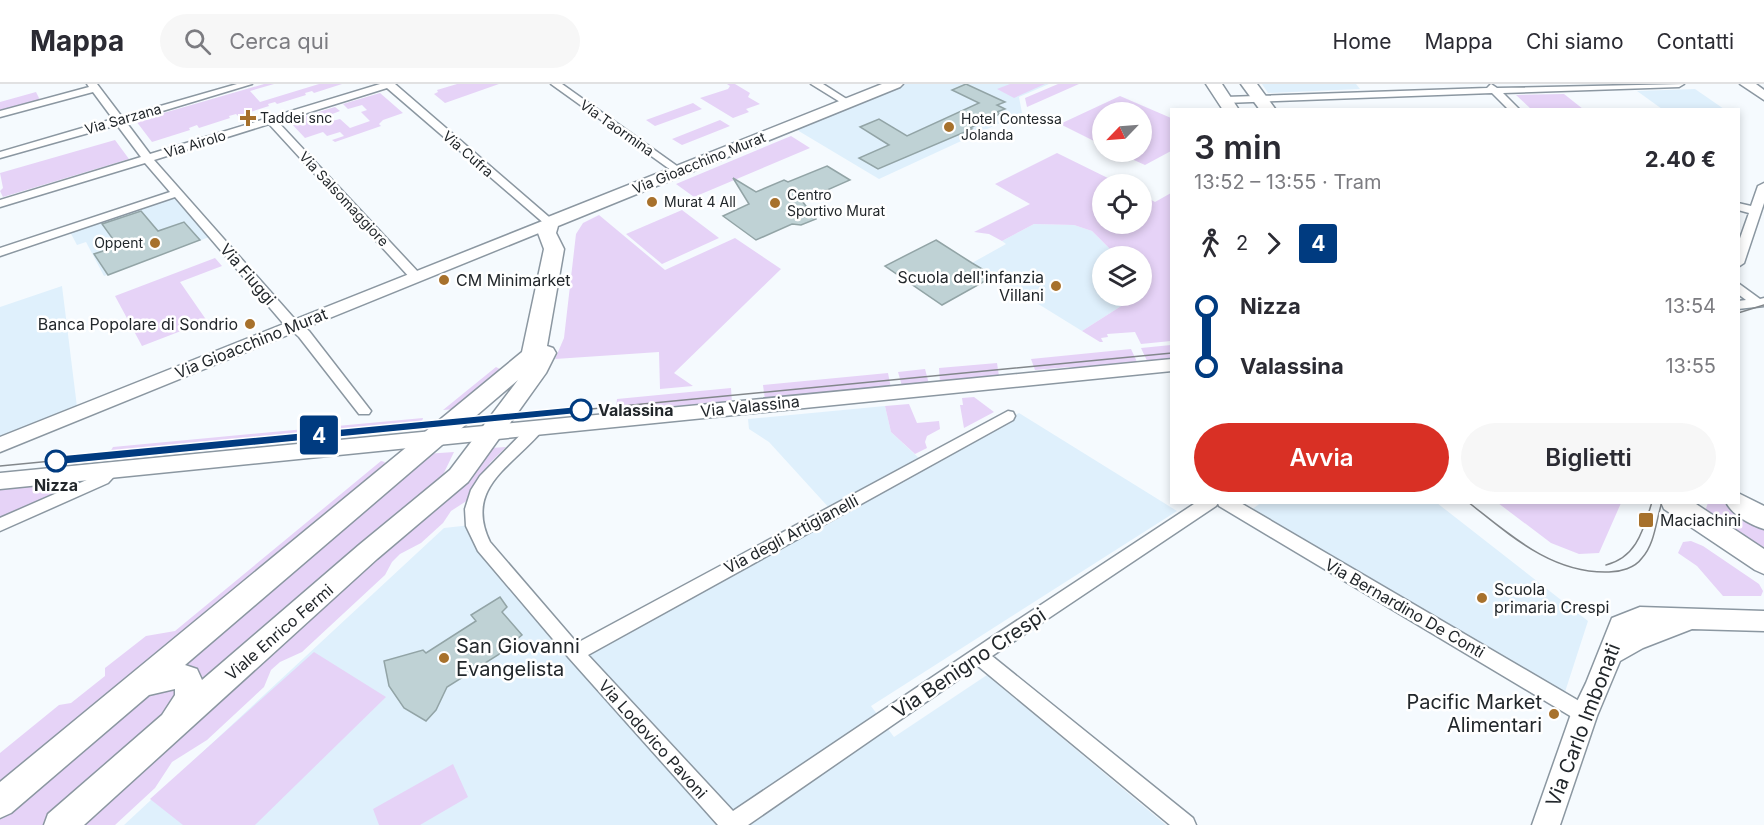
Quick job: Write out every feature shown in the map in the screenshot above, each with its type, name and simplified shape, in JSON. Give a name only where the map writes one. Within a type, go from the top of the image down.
[{"type":"main road","name":"Via Gioacchino Murat","points":[[0,445],[895,84]]},
{"type":"main road","points":[[1214,84],[1228,105]]},
{"type":"main road","points":[[1249,84],[1264,104]]},
{"type":"main road","points":[[1747,84],[1764,96]]},
{"type":"main road","points":[[0,802],[531,356],[538,337],[554,249],[548,235],[550,223]]},
{"type":"main road","name":"Viale Enrico Fermi","points":[[60,825],[368,552],[459,476],[538,368],[553,336],[568,239],[565,230],[550,223]]},
{"type":"main road","name":"Via Gioacchino Murat","points":[[502,242],[534,241],[554,249]]},
{"type":"main road","name":"Via Valassina","points":[[0,481],[1170,365]]},
{"type":"main road","points":[[372,443],[392,452],[394,464],[389,474]]},
{"type":"main road","points":[[1740,503],[1764,519]]},
{"type":"main road","points":[[1676,504],[1764,563]]},
{"type":"main road","name":"Via Carlo Imbonati","points":[[1546,825],[1584,714],[1621,625],[1640,617],[1691,620]]},
{"type":"main road","points":[[1610,654],[1634,641],[1691,620],[1761,620]]},
{"type":"main road","points":[[139,685],[178,675],[187,678],[191,685],[190,697],[167,730]]},
{"type":"street","name":"Via Sarzana","points":[[0,155],[247,84]]},
{"type":"street","name":"Via Airolo","points":[[0,204],[389,84]]},
{"type":"street","name":"Via Cufra","points":[[389,84],[550,223]]},
{"type":"street","name":"Via Taormina","points":[[556,84],[679,171]]},
{"type":"street","points":[[816,84],[848,103]]},
{"type":"street","points":[[1367,84],[1376,94]]},
{"type":"street","points":[[1228,105],[1491,87],[1679,84]]},
{"type":"street","name":"Via Fiuggi","points":[[0,114],[94,86],[148,159],[304,334],[363,411]]},
{"type":"street","points":[[1491,87],[1513,108]]},
{"type":"street","points":[[823,113],[825,90]]},
{"type":"street","name":"Via Salsomaggiore","points":[[271,120],[416,277]]},
{"type":"street","points":[[1740,258],[1764,186]]},
{"type":"street","points":[[0,252],[177,193]]},
{"type":"street","points":[[1740,206],[1758,209]]},
{"type":"street","points":[[1740,288],[1761,302]]},
{"type":"street","points":[[1740,305],[1761,302]]},
{"type":"street","points":[[1740,309],[1761,302]]},
{"type":"street","name":"Via degli Artigianelli","points":[[575,652],[1008,416]]},
{"type":"street","name":"Via Lodovico Pavoni","points":[[537,427],[525,442],[487,476],[475,500],[472,524],[484,546],[575,652],[730,824]]},
{"type":"street","points":[[0,525],[103,479],[113,469]]},
{"type":"street","name":"Via Benigno Crespi","points":[[730,824],[1207,504]]},
{"type":"street","name":"Via Bernardino De Conti","points":[[1228,504],[1584,714]]},
{"type":"street","points":[[979,656],[1186,825]]},
{"type":"shaded area","points":[[264,84],[274,84],[250,91],[260,102],[319,84],[342,84],[314,93],[312,91],[305,93],[306,95],[277,104],[275,102],[268,104],[269,106],[238,116],[236,114],[229,116],[230,118],[199,128],[197,125],[189,128],[190,130],[152,142],[136,121]]},
{"type":"shaded area","points":[[457,84],[499,84],[445,103],[434,94],[438,92],[437,90]]},
{"type":"shaded area","points":[[727,84],[735,84],[750,93],[748,97],[760,104],[746,109],[749,112],[733,118],[700,98],[728,89],[730,86]]},
{"type":"shaded area","points":[[897,84],[1049,84],[1019,97],[1022,113],[879,179],[792,127]]},
{"type":"shaded area","points":[[1010,84],[1045,84],[1014,98],[997,89]]},
{"type":"shaded area","points":[[1058,84],[1079,84],[1027,107],[1025,98]]},
{"type":"shaded area","points":[[1262,84],[1356,84],[1360,89],[1268,93]]},
{"type":"shaded area","points":[[1695,89],[1723,108],[1661,108],[1637,91]]},
{"type":"shaded area","points":[[36,92],[40,100],[0,111],[0,102]]},
{"type":"shaded area","points":[[380,93],[403,113],[383,120],[379,124],[381,126],[335,142],[332,140],[344,136],[340,132],[327,136],[323,132],[305,138],[289,121],[335,107],[340,111],[327,116],[332,121],[340,119],[350,128],[370,121],[361,112],[367,110],[362,105],[348,109],[343,104]]},
{"type":"shaded area","points":[[1564,94],[1582,108],[1530,108],[1516,95]]},
{"type":"shaded area","points":[[1120,96],[1134,102],[1107,102]]},
{"type":"shaded area","points":[[693,103],[702,109],[655,126],[646,120]]},
{"type":"shaded area","points":[[1092,109],[1092,140],[1060,124]]},
{"type":"shaded area","points":[[1152,110],[1170,118],[1170,152],[1152,161]]},
{"type":"shaded area","points":[[720,120],[730,126],[682,145],[672,139]]},
{"type":"shaded area","points":[[791,136],[810,148],[694,197],[676,184]]},
{"type":"shaded area","points":[[115,140],[129,159],[3,197],[0,191],[3,188],[0,173]]},
{"type":"shaded area","points":[[1057,153],[1100,174],[1092,174],[1092,231],[1074,225],[1034,224],[1002,241],[989,234],[974,232],[1030,204],[995,184]]},
{"type":"shaded area","points":[[176,194],[212,236],[104,276],[86,242],[77,245],[69,230]]},
{"type":"shaded area","points":[[1170,194],[1170,341],[1141,344],[1135,332],[1107,334],[1108,337],[1101,338],[1103,342],[1100,342],[1082,331],[1121,306],[1152,306],[1152,246],[1107,246],[1095,234],[1152,234],[1152,200],[1155,202]]},
{"type":"shaded area","points":[[682,210],[719,238],[662,264],[626,234]]},
{"type":"shaded area","points":[[599,215],[665,270],[735,238],[781,269],[674,373],[693,386],[660,389],[659,352],[555,359],[564,338],[576,234],[583,223]]},
{"type":"shaded area","name":"Scuola dell'infanzia Villani","points":[[1034,224],[1074,225],[1092,231],[1092,234],[1095,234],[1107,246],[1092,246],[1092,306],[1121,306],[1082,331],[972,263],[1006,244],[1002,241]]},
{"type":"shaded area","points":[[215,258],[222,266],[180,282],[207,321],[142,346],[115,296]]},
{"type":"shaded area","points":[[62,286],[78,415],[0,446],[0,307]]},
{"type":"shaded area","points":[[1170,345],[1170,361],[1148,363],[1141,348]]},
{"type":"shaded area","points":[[1131,349],[1138,364],[1088,369],[1069,367],[1035,370],[1031,359]]},
{"type":"shaded area","points":[[997,363],[999,376],[940,383],[939,368]]},
{"type":"shaded area","points":[[496,367],[502,370],[455,409],[443,410]]},
{"type":"shaded area","points":[[925,369],[929,384],[902,386],[898,372]]},
{"type":"shaded area","points":[[888,373],[891,388],[765,400],[763,385]]},
{"type":"shaded area","points":[[731,388],[732,403],[611,412],[611,409],[616,408],[617,399]]},
{"type":"shaded area","points":[[974,397],[994,412],[964,428],[960,405],[963,405],[962,398]]},
{"type":"shaded area","points":[[909,404],[917,423],[939,421],[940,429],[927,436],[925,442],[927,448],[915,454],[891,432],[885,406]]},
{"type":"shaded area","points":[[885,406],[891,432],[921,460],[831,510],[769,442],[749,429],[748,419]]},
{"type":"shaded area","points":[[1019,413],[1177,511],[871,706],[894,737],[987,675],[1166,825],[124,825],[444,528],[471,525],[573,656]]},
{"type":"shaded area","points":[[423,418],[420,428],[106,459],[113,447]]},
{"type":"shaded area","points":[[506,447],[490,463],[468,500],[451,511],[443,523],[421,543],[400,554],[392,562],[385,575],[302,652],[280,662],[271,670],[264,687],[207,740],[172,762],[155,788],[115,825],[73,825],[366,568],[453,495],[467,481],[491,448]]},
{"type":"shaded area","points":[[454,452],[441,479],[204,683],[196,670],[182,666],[425,454]]},
{"type":"shaded area","points":[[381,461],[385,462],[382,468],[0,792],[0,753],[59,705],[71,703],[105,676],[105,668],[146,636],[175,631]]},
{"type":"shaded area","points":[[83,482],[0,518],[0,489]]},
{"type":"shaded area","name":"Scuola primaria Crespi","points":[[1259,504],[1438,504],[1588,621],[1565,692],[1371,578],[1251,510]]},
{"type":"shaded area","points":[[1499,504],[1621,504],[1599,553],[1579,554],[1551,543]]},
{"type":"shaded area","points":[[1708,504],[1725,504],[1764,529],[1764,550],[1705,511]]},
{"type":"shaded area","points":[[1691,541],[1703,546],[1759,584],[1763,591],[1761,596],[1723,596],[1697,566],[1678,553],[1683,542]]},
{"type":"shaded area","points":[[314,652],[386,697],[255,825],[183,825],[150,799]]},
{"type":"shaded area","points":[[169,685],[181,692],[182,699],[47,825],[0,825],[0,812],[136,697]]},
{"type":"shaded area","points":[[453,764],[468,797],[420,825],[379,825],[373,809]]},
{"type":"building","name":"Hotel Contessa Jolanda","points":[[966,84],[1005,102],[997,105],[1005,109],[997,112],[1000,114],[970,128],[972,129],[878,169],[859,158],[889,145],[860,127],[879,119],[907,136],[979,103],[952,90]]},
{"type":"building","name":"Centro Sportivo Murat","points":[[827,166],[850,180],[802,201],[816,219],[801,225],[792,224],[756,240],[723,216],[749,204],[733,178],[756,192]]},
{"type":"building","name":"Oppent","points":[[141,211],[158,231],[184,222],[200,240],[108,275],[94,254],[118,246],[102,224]]},
{"type":"building","points":[[936,240],[994,276],[942,305],[885,266]]},
{"type":"building","name":"San Giovanni Evangelista","points":[[500,597],[507,607],[502,612],[522,635],[498,655],[447,687],[436,710],[426,721],[404,708],[389,686],[384,661],[423,650],[426,653],[476,621],[471,615]]},
{"type":"tram line","points":[[1740,312],[1764,305]]},
{"type":"tram line","points":[[0,466],[1170,353]]},
{"type":"tram line","name":"4","points":[[56,461],[581,410]]},
{"type":"tram line","points":[[1471,504],[1516,539],[1550,559],[1569,567],[1609,572],[1631,567],[1646,552],[1661,504]]},
{"type":"tram line","points":[[1606,565],[1617,561],[1632,549],[1642,532],[1651,504]]},
{"type":"place","name":"Taddei snc","points":[[248,118]]},
{"type":"place","name":"Hotel Contessa Jolanda","points":[[949,127]]},
{"type":"place","name":"Murat 4 All","points":[[652,202]]},
{"type":"place","name":"Centro Sportivo Murat","points":[[775,203]]},
{"type":"place","name":"Oppent","points":[[155,243]]},
{"type":"place","name":"CM Minimarket","points":[[444,280]]},
{"type":"place","name":"Scuola dell'infanzia Villani","points":[[1056,286]]},
{"type":"place","name":"Banca Popolare di Sondrio","points":[[250,324]]},
{"type":"place","name":"Valassina","points":[[581,410]]},
{"type":"place","name":"Nizza","points":[[56,461]]},
{"type":"place","name":"Maciachini","points":[[1646,520]]},
{"type":"place","name":"Scuola primaria Crespi","points":[[1482,598]]},
{"type":"place","name":"San Giovanni Evangelista","points":[[444,658]]},
{"type":"place","name":"Pacific Market Alimentari","points":[[1554,714]]}]
